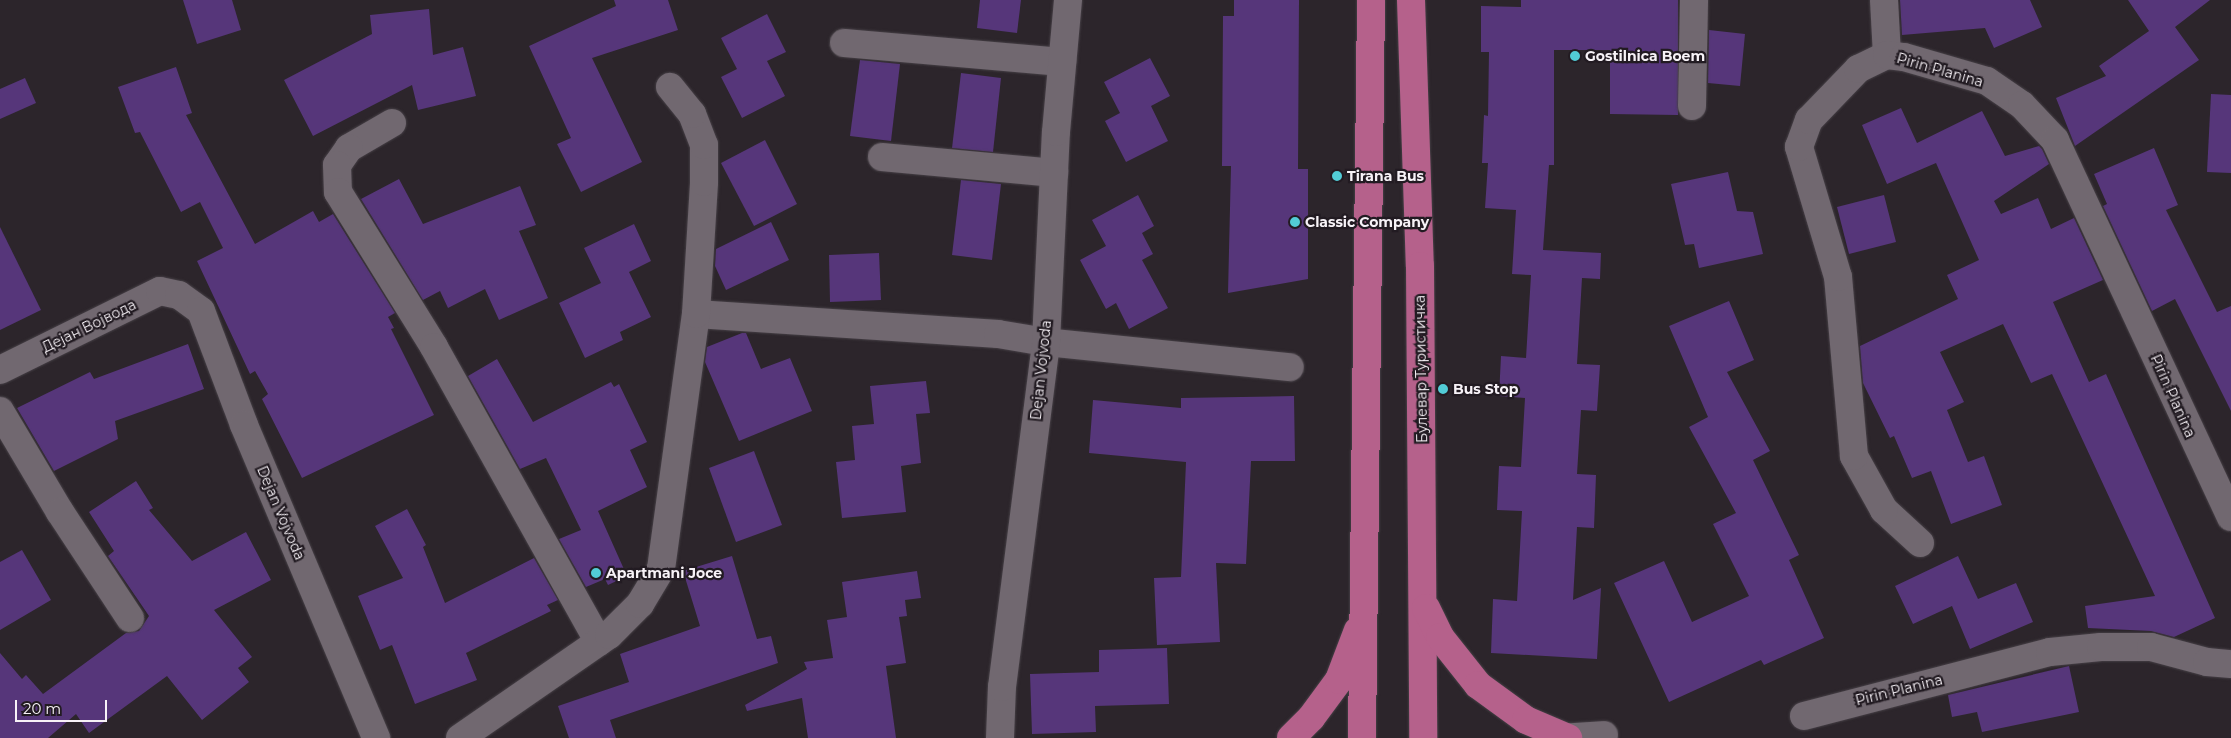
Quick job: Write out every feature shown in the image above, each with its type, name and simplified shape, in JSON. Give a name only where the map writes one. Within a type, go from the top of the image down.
[{"type":"main road","points":[[1362,738],[1371,0]]},
{"type":"main road","name":"Булевар Туристичка","points":[[1411,0],[1420,266],[1424,606],[1423,738]]},
{"type":"main road","points":[[1424,606],[1440,637],[1478,685],[1526,720],[1567,738]]},
{"type":"main road","points":[[1291,738],[1311,718],[1339,680],[1365,613]]},
{"type":"street","name":"Dejan Vojvoda","points":[[1000,738],[1002,687],[1046,342],[1054,173],[1068,0]]},
{"type":"street","points":[[1692,106],[1694,0]]},
{"type":"street","points":[[1884,0],[1887,55]]},
{"type":"street","points":[[844,43],[1062,62]]},
{"type":"street","name":"Pirin Planina","points":[[1920,543],[1884,510],[1854,456],[1838,278],[1799,147],[1809,120],[1815,113],[1858,69],[1887,55],[1904,57],[1987,81],[2022,105],[2055,140],[2231,517]]},
{"type":"street","points":[[460,738],[599,642],[640,604],[661,569],[696,314],[704,145],[692,114],[670,87]]},
{"type":"street","points":[[392,124],[348,148],[337,165],[338,192],[434,347],[599,642]]},
{"type":"street","points":[[882,156],[1054,173]]},
{"type":"street","name":"Дејан Војвода","points":[[0,370],[160,291],[179,295],[202,311],[244,425],[376,738]]},
{"type":"street","points":[[696,314],[998,334],[1046,342],[1290,367]]},
{"type":"street","points":[[0,411],[60,512],[130,618]]},
{"type":"street","name":"Pirin Planina","points":[[1804,716],[2050,652],[2101,647],[2151,648],[2207,662],[2231,664]]},
{"type":"street","points":[[1558,738],[1604,735]]},
{"type":"building","points":[[183,0],[232,0],[241,30],[197,44]]},
{"type":"building","points":[[614,0],[668,0],[678,30],[592,58],[642,162],[581,192],[557,144],[571,138],[529,46],[616,6]]},
{"type":"building","points":[[980,0],[1021,0],[1017,33],[977,28]]},
{"type":"building","points":[[1234,0],[1299,0],[1298,169],[1308,169],[1308,279],[1228,293],[1231,166],[1222,166],[1223,16],[1234,16]]},
{"type":"building","points":[[1521,0],[1678,0],[1678,115],[1610,114],[1610,50],[1554,50],[1554,165],[1549,165],[1543,250],[1601,253],[1600,279],[1582,278],[1577,364],[1600,365],[1597,411],[1581,410],[1577,474],[1596,475],[1594,528],[1577,527],[1573,600],[1601,588],[1597,659],[1491,653],[1493,599],[1517,601],[1522,511],[1497,510],[1499,466],[1521,467],[1525,398],[1499,396],[1501,356],[1526,358],[1531,275],[1512,274],[1516,210],[1485,208],[1488,163],[1482,163],[1484,115],[1488,116],[1489,52],[1481,52],[1481,6],[1521,7]]},
{"type":"building","points":[[1900,0],[2030,0],[2042,27],[1994,48],[1985,28],[1902,35]]},
{"type":"building","points":[[2128,0],[2210,0],[2175,27],[2199,60],[2075,146],[2056,98],[2106,76],[2099,66],[2149,31]]},
{"type":"building","points":[[429,9],[433,55],[463,47],[476,96],[418,110],[412,85],[313,136],[284,80],[372,34],[370,15]]},
{"type":"building","points":[[767,14],[786,52],[767,61],[785,96],[742,118],[721,77],[737,69],[721,38]]},
{"type":"building","points":[[1709,30],[1745,34],[1740,86],[1708,83]]},
{"type":"building","points":[[1150,58],[1170,96],[1151,106],[1168,141],[1126,162],[1105,121],[1120,113],[1104,82]]},
{"type":"building","points":[[860,60],[900,64],[891,141],[850,136]]},
{"type":"building","points":[[176,67],[192,113],[186,115],[255,244],[313,211],[319,222],[333,214],[395,313],[388,317],[394,328],[391,329],[434,415],[302,478],[262,399],[268,394],[255,371],[250,374],[197,261],[223,248],[200,202],[181,212],[140,132],[135,133],[118,87]]},
{"type":"building","points":[[961,73],[1001,78],[993,152],[952,148]]},
{"type":"building","points":[[25,78],[36,103],[0,119],[0,89]]},
{"type":"building","points":[[2211,94],[2231,95],[2231,173],[2207,172]]},
{"type":"building","points":[[1901,108],[1917,143],[1982,111],[2005,156],[2039,146],[2042,149],[2049,164],[1994,201],[2001,214],[2038,198],[2051,229],[2074,218],[2103,280],[2053,302],[2089,382],[2106,374],[2215,618],[2174,637],[2151,631],[2088,628],[2085,606],[2155,596],[2052,374],[2031,383],[2003,324],[1940,352],[1964,402],[1947,410],[1968,462],[1984,456],[2002,505],[1951,524],[1931,471],[1912,478],[1894,436],[1890,438],[1863,383],[1860,346],[1958,299],[1947,275],[1979,260],[1936,163],[1887,184],[1862,125]]},
{"type":"building","points":[[765,140],[797,204],[754,226],[721,163]]},
{"type":"building","points":[[2154,148],[2178,205],[2166,210],[2217,312],[2231,306],[2231,411],[2175,299],[2152,311],[2103,206],[2107,204],[2094,174]]},
{"type":"building","points":[[1728,172],[1737,211],[1753,212],[1763,254],[1699,268],[1694,244],[1685,245],[1671,184]]},
{"type":"building","points":[[399,179],[423,224],[520,186],[536,225],[519,231],[548,298],[499,320],[485,289],[448,308],[440,291],[423,300],[361,199]]},
{"type":"building","points":[[961,180],[1001,184],[992,260],[952,255]]},
{"type":"building","points":[[1138,195],[1154,226],[1142,233],[1153,254],[1142,260],[1168,308],[1129,329],[1116,303],[1106,309],[1080,260],[1106,246],[1092,220]]},
{"type":"building","points":[[1884,195],[1896,242],[1849,254],[1837,207]]},
{"type":"building","points":[[771,222],[789,260],[726,290],[715,266],[716,249]]},
{"type":"building","points":[[634,224],[651,261],[629,272],[651,317],[620,332],[623,340],[585,358],[559,303],[601,283],[584,248]]},
{"type":"building","points":[[0,227],[41,310],[0,330]]},
{"type":"building","points":[[879,253],[881,300],[830,302],[829,255]]},
{"type":"building","points":[[1729,301],[1754,360],[1727,372],[1770,451],[1753,460],[1799,555],[1789,560],[1824,638],[1764,665],[1761,660],[1669,702],[1614,583],[1664,561],[1692,622],[1749,596],[1713,524],[1736,513],[1689,427],[1708,417],[1669,326]]},
{"type":"building","points":[[746,333],[761,369],[790,358],[812,411],[739,441],[705,362],[707,347]]},
{"type":"building","points":[[188,344],[204,389],[115,421],[118,439],[54,471],[17,408],[90,372],[94,379]]},
{"type":"building","points":[[497,359],[533,422],[611,382],[614,387],[619,384],[647,442],[630,450],[647,487],[598,511],[627,576],[608,585],[605,579],[586,587],[559,539],[581,530],[546,458],[520,469],[468,376]]},
{"type":"building","points":[[926,381],[930,413],[916,414],[921,463],[901,466],[906,512],[842,518],[836,462],[855,460],[852,426],[874,424],[870,386]]},
{"type":"building","points":[[1294,396],[1295,461],[1251,461],[1246,564],[1216,563],[1220,642],[1157,645],[1154,578],[1181,577],[1186,462],[1089,453],[1093,400],[1181,408],[1181,398]]},
{"type":"building","points":[[754,451],[782,525],[736,542],[709,468]]},
{"type":"building","points":[[136,481],[153,508],[149,510],[192,561],[246,532],[271,580],[214,610],[252,657],[238,668],[249,682],[202,720],[167,676],[89,733],[76,714],[48,738],[0,738],[0,653],[22,679],[26,675],[43,694],[126,633],[139,631],[149,616],[108,556],[114,551],[89,512]]},
{"type":"building","points":[[407,509],[426,545],[423,547],[445,603],[534,558],[558,600],[547,605],[551,611],[466,653],[477,680],[415,704],[392,645],[380,650],[358,596],[403,578],[375,526]]},
{"type":"building","points":[[22,550],[51,600],[0,630],[0,562]]},
{"type":"building","points":[[732,556],[757,639],[771,636],[778,663],[610,720],[616,738],[569,738],[558,706],[629,682],[620,654],[700,626],[683,571]]},
{"type":"building","points":[[1958,556],[1978,599],[2016,583],[2033,622],[1970,649],[1952,606],[1913,624],[1895,586]]},
{"type":"building","points":[[917,571],[921,598],[905,600],[907,616],[899,617],[906,663],[886,666],[896,738],[808,738],[802,698],[747,711],[745,705],[807,669],[804,662],[833,658],[827,620],[847,617],[842,582]]},
{"type":"building","points":[[1167,648],[1169,704],[1095,706],[1096,732],[1032,734],[1030,674],[1099,672],[1099,650]]},
{"type":"building","points":[[2069,666],[2079,712],[1982,732],[1977,712],[1952,717],[1948,695]]},
{"type":"place","name":"Gostilnica Boem","points":[[1575,56]]},
{"type":"place","name":"Tirana Bus","points":[[1337,176]]},
{"type":"place","name":"Classic Company","points":[[1295,222]]},
{"type":"place","name":"Bus Stop","points":[[1443,389]]},
{"type":"place","name":"Apartmani Joce","points":[[596,573]]}]
